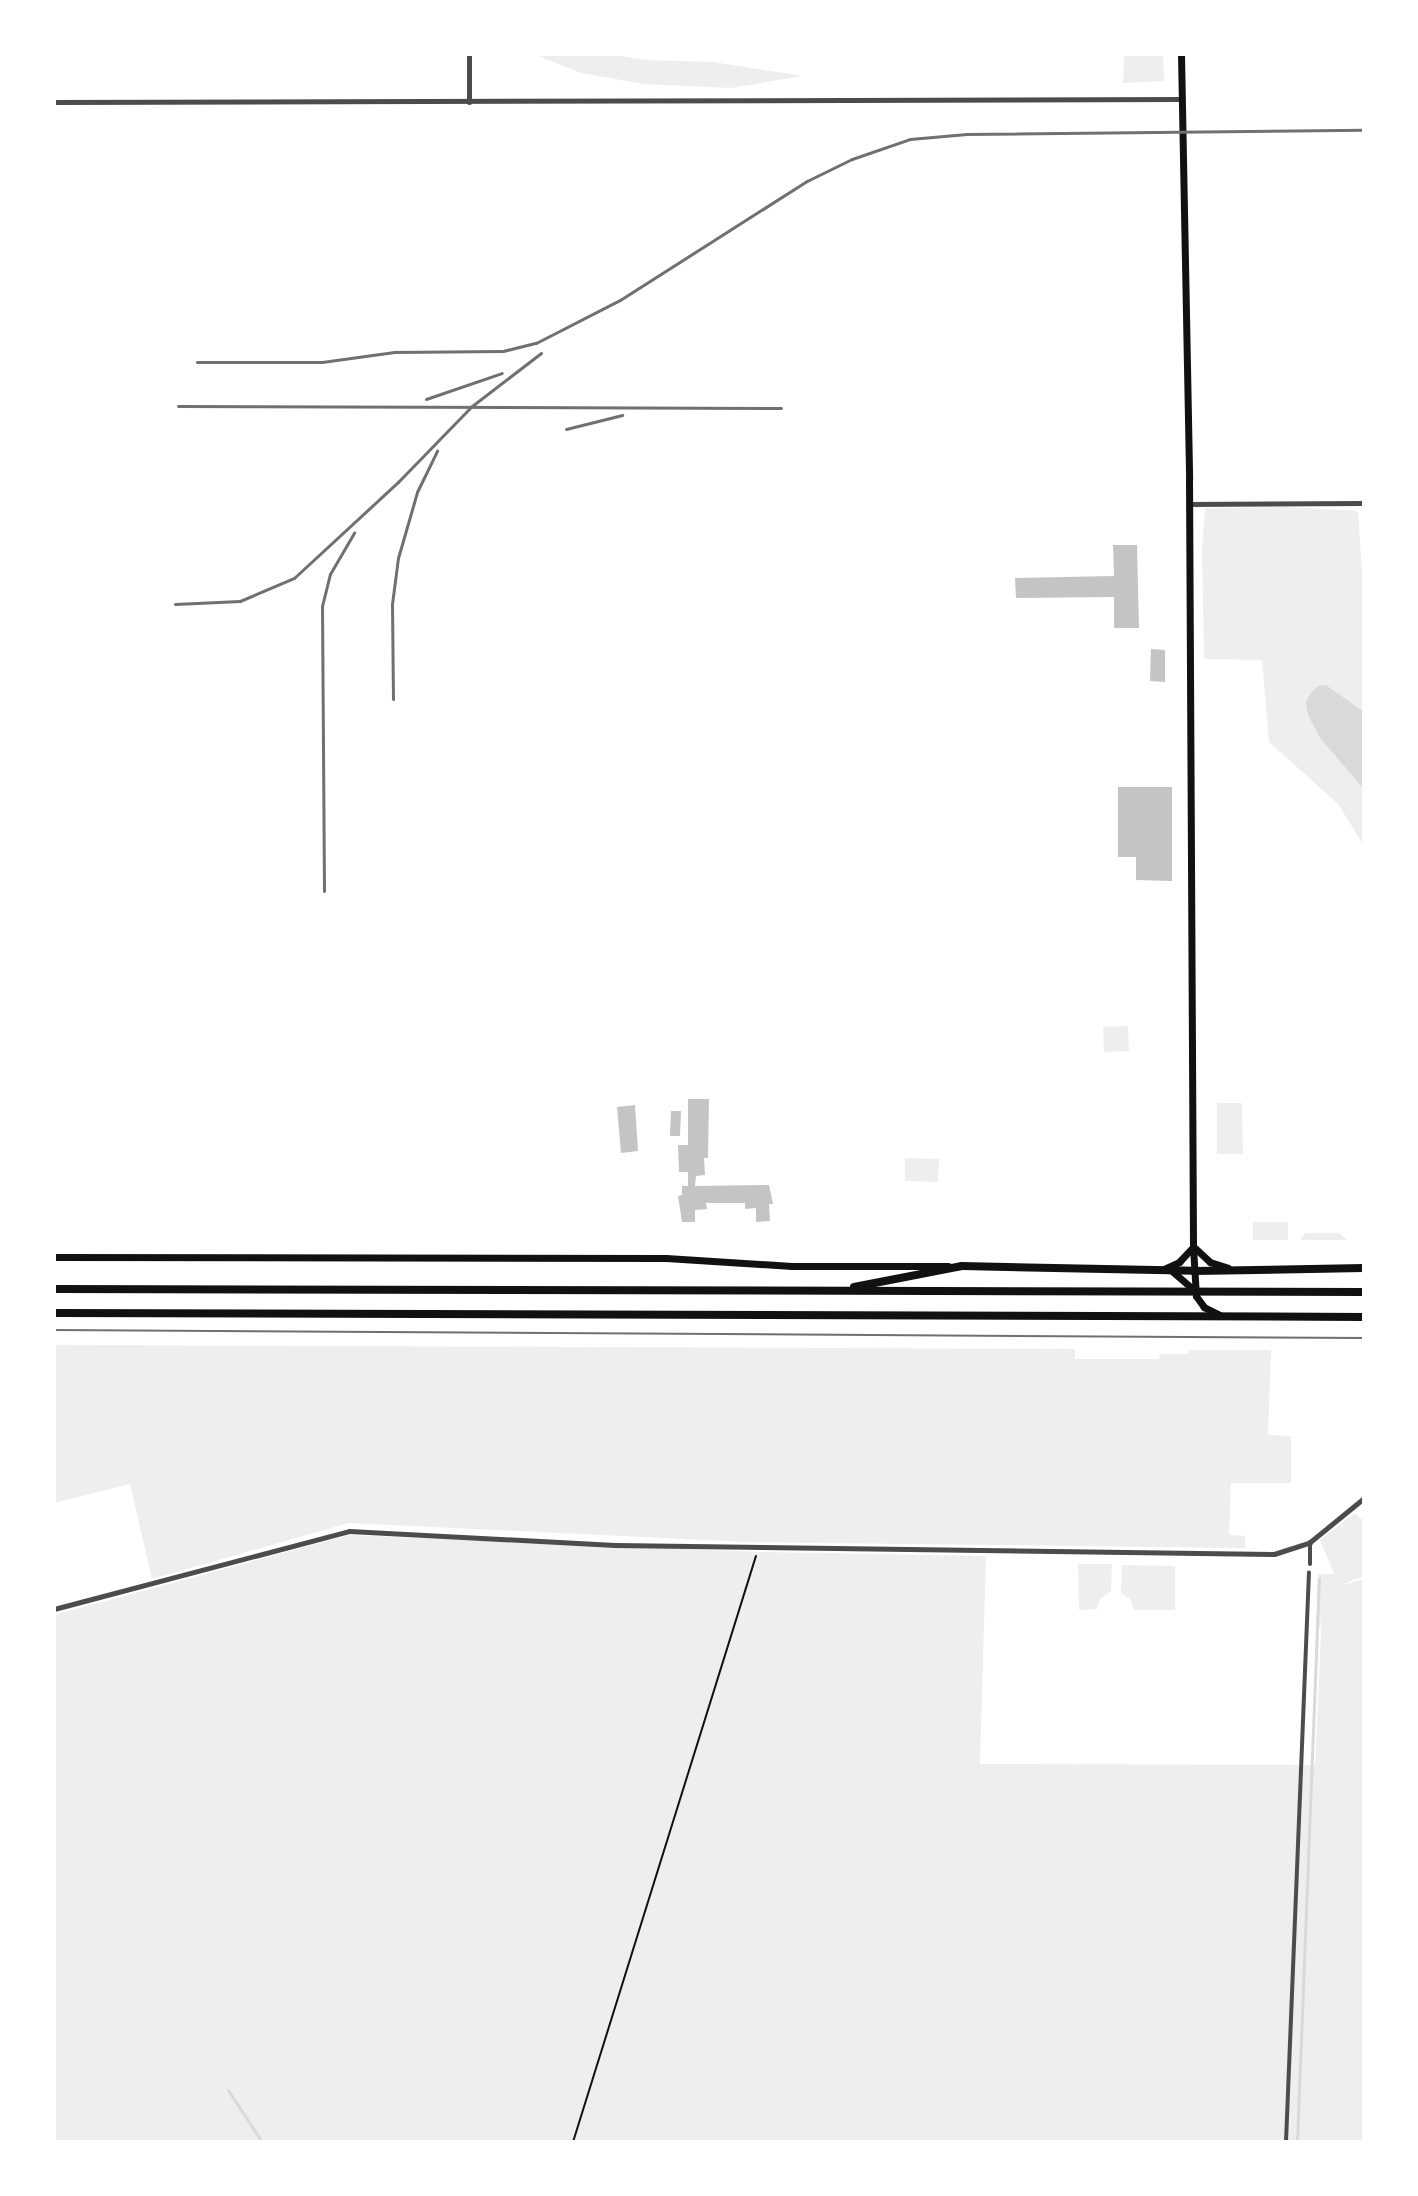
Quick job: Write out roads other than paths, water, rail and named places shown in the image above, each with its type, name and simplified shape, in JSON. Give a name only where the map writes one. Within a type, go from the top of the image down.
[{"type":"main road","points":[[1181,54],[1195,1291]]},
{"type":"main road","points":[[1193,1247],[1210,1262],[1233,1270]]},
{"type":"main road","points":[[1160,1271],[1179,1262],[1193,1247]]},
{"type":"main road","points":[[54,1257],[666,1258],[792,1266],[1160,1271],[1364,1268]]},
{"type":"main road","points":[[837,1290],[962,1266]]},
{"type":"main road","points":[[1172,1271],[1195,1291],[1204,1307],[1220,1315]]},
{"type":"main road","points":[[54,1289],[1364,1292]]},
{"type":"main road","points":[[54,1313],[1364,1317]]},
{"type":"street","points":[[469,54],[469,102]]},
{"type":"street","points":[[54,102],[1181,99]]},
{"type":"street","points":[[1188,504],[1364,503]]},
{"type":"street","points":[[54,1609],[349,1531],[615,1545],[1274,1554],[1310,1542],[1364,1498]]},
{"type":"street","points":[[1310,1542],[1310,1564]]},
{"type":"street","points":[[1286,2142],[1309,1572]]},
{"type":"waterway","points":[[1297,2142],[1319,1578]]},
{"type":"waterway","points":[[228,2090],[262,2142]]},
{"type":"tram line","points":[[54,1330],[1364,1338]]},
{"type":"railway","points":[[197,362],[322,362],[394,352],[503,351],[536,343],[620,300],[807,181],[852,159],[910,139],[967,134],[1364,130]]},
{"type":"railway","points":[[175,604],[240,601],[294,578],[398,482],[472,406],[541,353]]},
{"type":"railway","points":[[426,399],[502,373]]},
{"type":"railway","points":[[178,406],[781,408]]},
{"type":"railway","points":[[566,429],[622,415]]},
{"type":"railway","points":[[393,699],[392,604],[398,558],[417,492],[437,451]]},
{"type":"railway","points":[[324,891],[322,606],[330,574],[354,533]]}]
